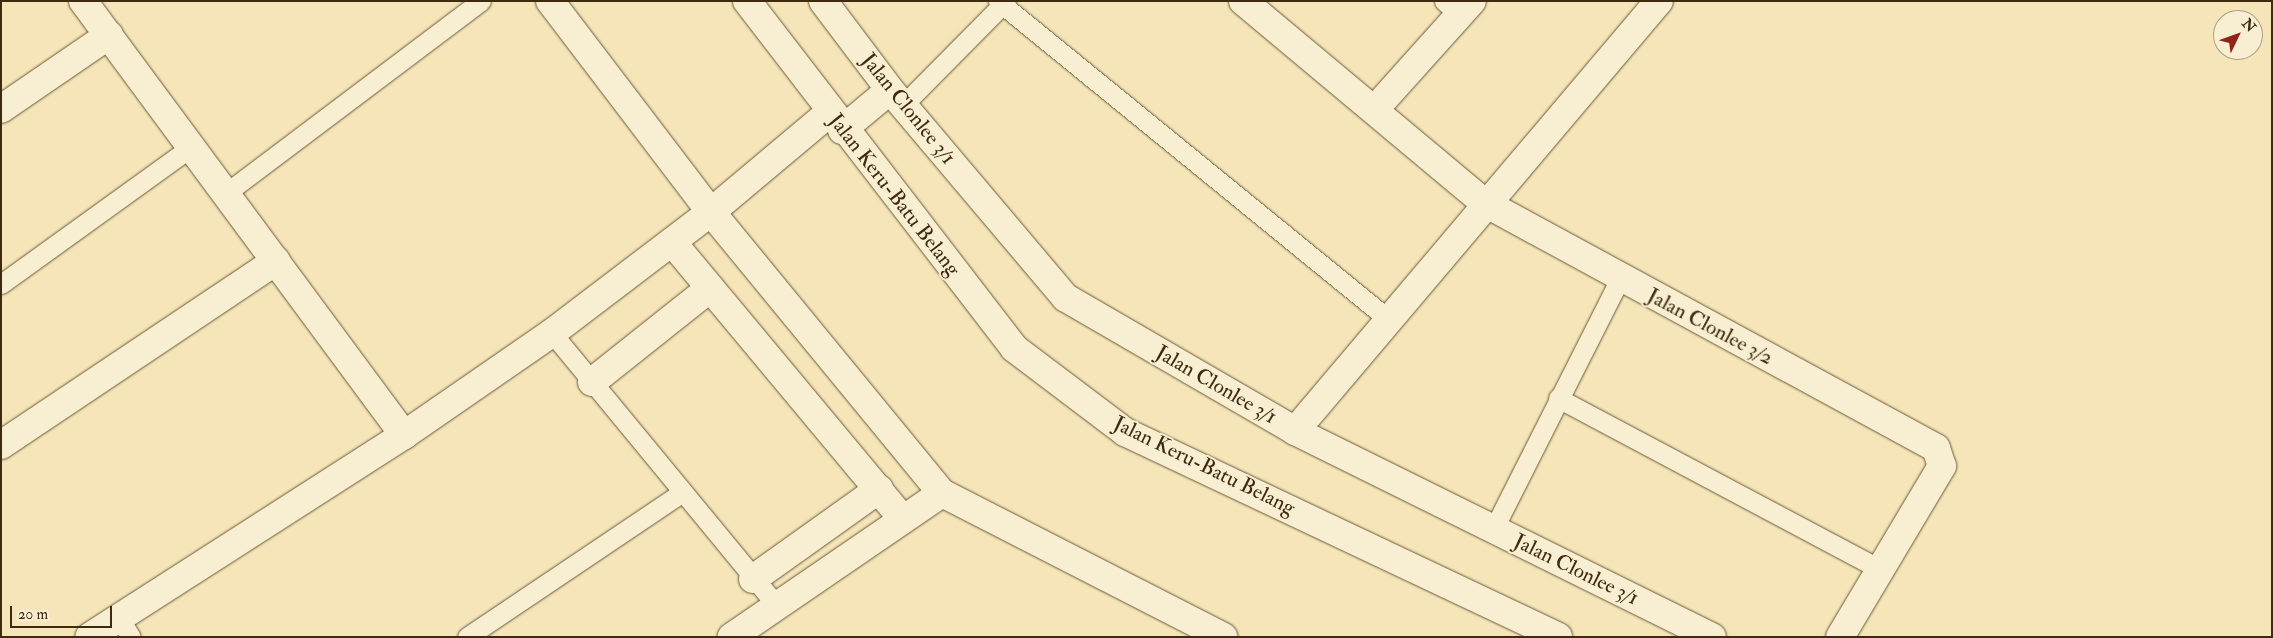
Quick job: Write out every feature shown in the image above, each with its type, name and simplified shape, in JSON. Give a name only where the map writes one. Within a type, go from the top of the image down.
[{"type":"street","points":[[83,1],[404,435]]},
{"type":"street","points":[[550,1],[711,212],[942,493],[1223,637]]},
{"type":"street","name":"Jalan Keru-Batu Belang","points":[[747,1],[836,121],[1014,348],[1125,432],[1558,637]]},
{"type":"street","name":"Jalan Clonlee 3/1","points":[[823,1],[896,97],[1066,298],[1295,432],[1712,637]]},
{"type":"street","name":"Jalan Clonlee 3/2","points":[[1243,1],[1375,109],[1485,203],[1620,279],[1936,448],[1942,466],[1882,570]]},
{"type":"street","points":[[1295,432],[1485,203],[1659,1]]},
{"type":"street","points":[[1375,109],[1459,6]]},
{"type":"street","points":[[1,110],[109,35]]},
{"type":"street","points":[[89,637],[125,627],[552,333],[711,212],[836,121],[896,97]]},
{"type":"street","points":[[672,242],[904,519]]},
{"type":"street","points":[[1,445],[276,261]]},
{"type":"street","points":[[592,382],[710,288]]},
{"type":"street","points":[[753,579],[879,489]]},
{"type":"street","points":[[732,637],[942,493]]},
{"type":"street","points":[[1840,637],[1882,570]]},
{"type":"lane","points":[[226,194],[481,1]]},
{"type":"lane","points":[[896,97],[1002,3],[1388,319]]},
{"type":"lane","points":[[1,284],[192,146]]},
{"type":"lane","points":[[1493,530],[1558,398],[1620,279]]},
{"type":"lane","points":[[552,333],[777,606]]},
{"type":"lane","points":[[1558,398],[1882,570]]},
{"type":"lane","points":[[468,637],[683,492]]}]
